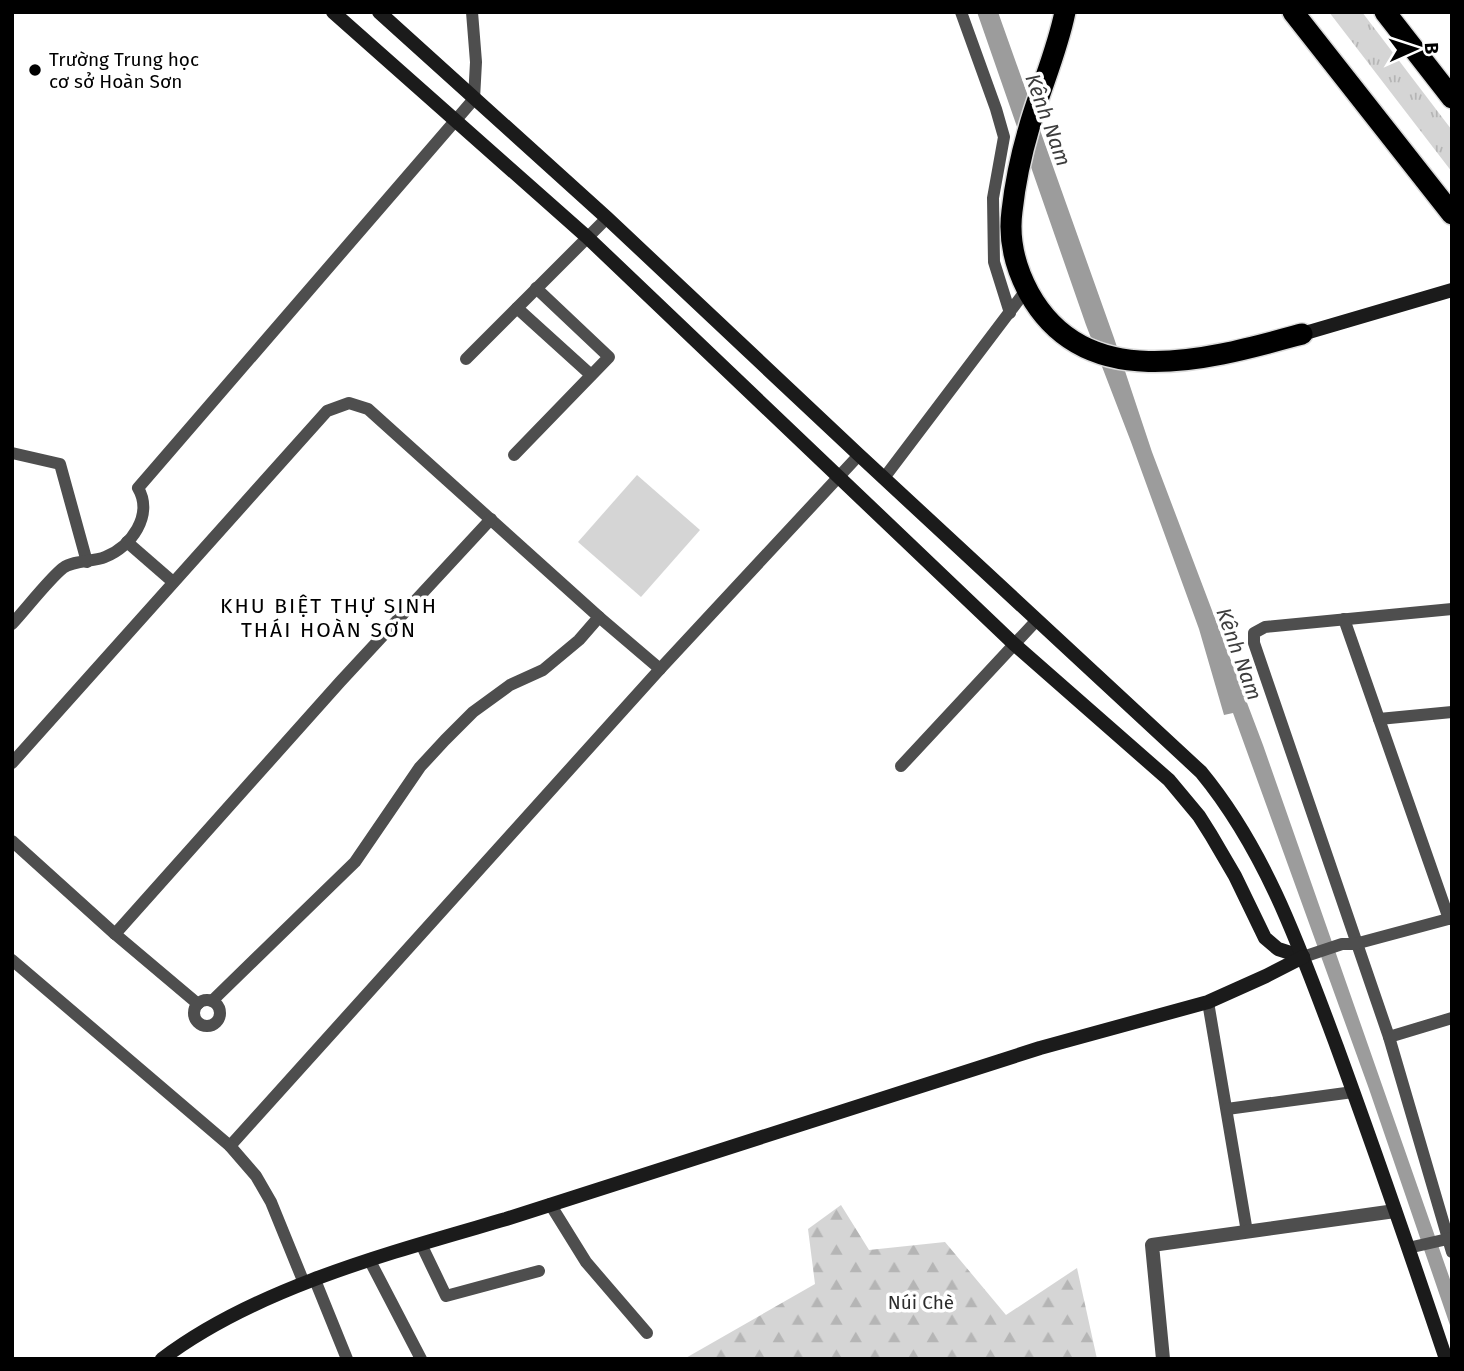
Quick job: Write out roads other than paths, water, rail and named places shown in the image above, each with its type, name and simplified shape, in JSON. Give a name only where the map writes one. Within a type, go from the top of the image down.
[{"type":"highway","points":[[1293,12],[1452,214]]},
{"type":"highway","points":[[1309,12],[1452,195]]},
{"type":"highway","points":[[1385,12],[1452,98]]},
{"type":"highway","points":[[1402,12],[1452,76]]},
{"type":"highway","points":[[1067,16],[1028,130],[1010,230],[1015,262],[1027,289],[1050,324],[1066,338],[1086,348],[1141,362],[1202,358],[1302,334]]},
{"type":"main road","points":[[333,12],[587,237],[1014,644],[1169,780],[1211,835],[1265,937],[1278,949],[1303,957]]},
{"type":"main road","points":[[379,12],[607,218],[1201,772],[1218,793],[1254,849],[1303,957],[1447,1359]]},
{"type":"main road","points":[[1302,334],[1452,290]]},
{"type":"main road","points":[[162,1359],[248,1306],[369,1261],[1051,1045],[1208,1002],[1303,957]]},
{"type":"street","points":[[12,624],[65,566],[106,557],[127,542],[140,524],[144,506],[143,496],[138,488],[474,99],[472,12]]},
{"type":"street","points":[[961,12],[1004,137],[993,198],[994,252],[1010,313]]},
{"type":"street","points":[[466,359],[607,218]]},
{"type":"street","points":[[514,455],[609,357],[536,288]]},
{"type":"street","points":[[884,478],[1027,289]]},
{"type":"street","points":[[517,308],[591,374]]},
{"type":"street","points":[[12,762],[327,411],[349,403],[368,409],[660,669]]},
{"type":"street","points":[[12,453],[60,464],[87,562]]},
{"type":"street","points":[[230,1146],[660,669],[859,455]]},
{"type":"street","points":[[115,934],[340,682],[491,519]]},
{"type":"street","points":[[127,542],[173,582]]},
{"type":"street","points":[[1452,609],[1265,627],[1254,633],[1254,643],[1348,944],[1389,1037],[1452,1252]]},
{"type":"street","points":[[212,1001],[355,862],[420,767],[473,712],[510,685],[543,670],[579,640],[599,617]]},
{"type":"street","points":[[1303,957],[1450,919],[1344,619]]},
{"type":"street","points":[[901,766],[1037,620]]},
{"type":"street","points":[[1379,719],[1452,712]]},
{"type":"street","points":[[12,841],[198,1004]]},
{"type":"street","points":[[12,960],[230,1146],[256,1176],[347,1359]]},
{"type":"street","points":[[207,1000],[219,1008],[220,1018],[213,1026],[207,1027],[195,1019],[198,1004],[207,1000]]},
{"type":"street","points":[[1208,1002],[1247,1232]]},
{"type":"street","points":[[1389,1037],[1452,1018]]},
{"type":"street","points":[[1227,1109],[1353,1092]]},
{"type":"street","points":[[550,1204],[586,1262],[647,1333]]},
{"type":"street","points":[[1163,1359],[1152,1245],[1395,1211]]},
{"type":"street","points":[[1408,1248],[1447,1239]]},
{"type":"street","points":[[421,1244],[446,1296],[539,1271]]},
{"type":"street","points":[[369,1261],[421,1359]]},
{"type":"place","name":"Trường Trung học cơ sở Hoàn Sơn","points":[[35,70]]},
{"type":"district","name":"KHU BIỆT THỰ SINH THÁI HOÀN SƠN","points":[[329,618]]},
{"type":"water label","name":"Kênh Nam","points":[[1048,120]]},
{"type":"water label","name":"Kênh Nam","points":[[1239,654]]},
{"type":"park label","name":"Núi Chè","points":[[921,1302]]}]
